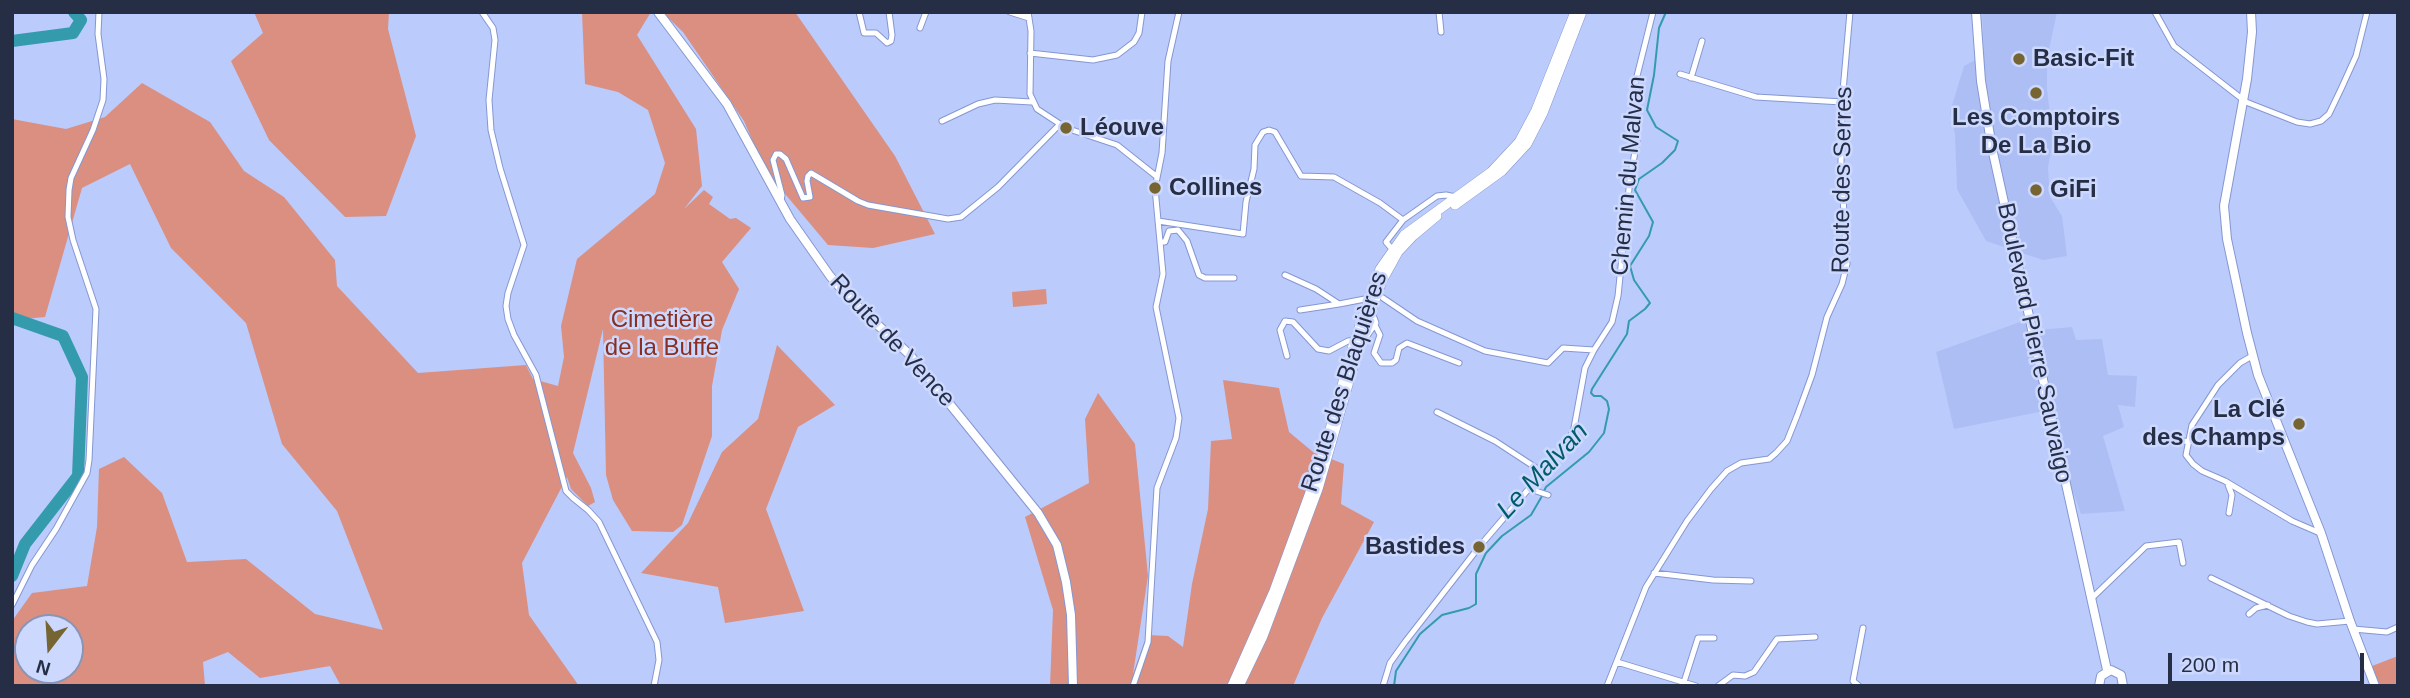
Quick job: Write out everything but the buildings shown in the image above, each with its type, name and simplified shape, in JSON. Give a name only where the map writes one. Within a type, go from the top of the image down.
[{"type":"main road","name":"Route de Vence","points":[[658,12],[727,104],[780,203],[830,276],[851,300],[911,355],[1021,490],[1050,532],[1062,561],[1069,597],[1073,686]]},
{"type":"main road","name":"Route des Blaquières","points":[[1232,686],[1274,591],[1320,463],[1354,342],[1380,269],[1404,234],[1491,172],[1519,142],[1536,110],[1575,12]]},
{"type":"main road","name":"Route des Blaquières","points":[[1240,686],[1263,636],[1327,463],[1357,352],[1370,323],[1369,304],[1393,259],[1413,236],[1502,171],[1527,144],[1550,96],[1582,12]]},
{"type":"main road","name":"Boulevard Pierre Sauvaigo","points":[[1976,12],[1981,81],[1992,148],[2107,670]]},
{"type":"main road","points":[[2251,12],[2250,52],[2244,100],[2224,206],[2227,239],[2252,356],[2321,533],[2375,686]]},
{"type":"main road","points":[[2099,686],[2101,676],[2107,670],[2118,672],[2123,678],[2123,686]]},
{"type":"street","points":[[12,605],[32,565],[56,529],[87,473],[89,460],[96,309],[68,217],[71,178],[93,130],[103,100],[99,12]]},
{"type":"street","points":[[482,12],[493,28],[495,40],[489,100],[491,130],[524,245],[508,293],[508,319],[536,375],[566,491],[599,522],[656,642],[659,660],[654,686]]},
{"type":"street","points":[[859,12],[864,33],[876,33],[887,43],[891,41],[892,35],[889,12]]},
{"type":"street","points":[[920,28],[926,12]]},
{"type":"street","points":[[1010,12],[1029,15],[1030,94],[1037,109],[1060,124],[1118,145],[1156,176]]},
{"type":"street","points":[[1030,52],[1093,60],[1117,55],[1134,42],[1143,22],[1142,12]]},
{"type":"street","points":[[1133,686],[1148,642],[1151,618],[1157,488],[1176,438],[1179,418],[1156,307],[1163,274],[1156,176],[1162,153],[1168,61],[1179,12]]},
{"type":"street","points":[[1439,12],[1441,32]]},
{"type":"street","name":"Chemin du Malvan","points":[[1383,686],[1390,663],[1405,642],[1479,547],[1568,443],[1574,428],[1585,368],[1612,321],[1618,296],[1630,179],[1637,141],[1634,88],[1653,12]]},
{"type":"street","name":"Route des Serres","points":[[1607,686],[1654,573],[1711,489],[1727,471],[1741,463],[1769,459],[1787,441],[1812,375],[1824,326],[1842,284],[1847,264],[1841,178],[1842,102],[1850,12]]},
{"type":"street","points":[[2155,12],[2174,46],[2244,100],[2269,113],[2310,124],[2321,121],[2329,114],[2356,56],[2367,12]]},
{"type":"street","points":[[1691,78],[1702,41]]},
{"type":"street","points":[[1680,74],[1756,97],[1842,102]]},
{"type":"street","points":[[942,121],[986,102],[1032,102]]},
{"type":"street","points":[[780,203],[782,195],[773,160],[776,154],[780,153],[786,159],[800,194],[807,199],[811,194],[808,176],[811,173],[868,205],[948,219],[961,218],[998,187],[1060,124]]},
{"type":"street","points":[[1158,221],[1243,234],[1245,202],[1254,169],[1255,145],[1263,132],[1269,130],[1275,132],[1301,176],[1334,177],[1380,203],[1403,220]]},
{"type":"street","points":[[1392,249],[1386,242],[1403,220],[1437,196],[1456,197]]},
{"type":"street","points":[[1160,242],[1166,242],[1169,231],[1178,230],[1187,241],[1199,275],[1205,278],[1234,278]]},
{"type":"street","points":[[1384,276],[1392,249],[1408,236],[1413,236]]},
{"type":"street","points":[[1285,275],[1316,289],[1339,304]]},
{"type":"street","points":[[1383,298],[1417,321],[1485,351],[1548,363],[1563,348],[1594,350]]},
{"type":"street","points":[[1300,310],[1339,304],[1369,304]]},
{"type":"street","points":[[1287,356],[1280,330],[1285,321],[1293,321],[1318,349],[1329,351],[1348,341],[1354,342]]},
{"type":"street","points":[[1354,342],[1370,323],[1380,335],[1374,353],[1381,363],[1392,363],[1396,360],[1399,348],[1407,343],[1459,363]]},
{"type":"street","points":[[1348,386],[1347,380],[1356,347],[1354,342]]},
{"type":"street","points":[[2252,356],[2240,363],[2218,385],[2192,425],[2186,454],[2193,464],[2292,521],[2321,533]]},
{"type":"street","points":[[1437,412],[1495,441],[1544,473]]},
{"type":"street","points":[[2170,442],[2188,441]]},
{"type":"street","points":[[2225,481],[2232,495],[2229,513]]},
{"type":"street","points":[[1530,489],[1548,495]]},
{"type":"street","points":[[2091,599],[2146,546],[2179,542],[2183,563]]},
{"type":"street","points":[[1654,573],[1713,580],[1751,581]]},
{"type":"street","points":[[2211,578],[2289,616],[2317,624],[2352,625],[2387,632],[2398,626]]},
{"type":"street","points":[[2249,614],[2256,608],[2268,606]]},
{"type":"street","points":[[1859,686],[1853,681],[1863,628]]},
{"type":"street","points":[[1718,686],[1733,675],[1749,676],[1777,639],[1815,637]]},
{"type":"street","points":[[1684,682],[1698,638],[1714,638]]},
{"type":"street","points":[[1617,662],[1696,686]]},
{"type":"shaded area","points":[[1982,12],[2057,12],[2047,59],[2047,89],[2053,141],[2048,167],[2050,197],[2062,216],[2067,256],[2043,260],[1986,241],[1957,189],[1955,134],[1950,112],[1964,66],[1984,55]]},
{"type":"shaded area","points":[[2020,322],[2039,330],[2072,327],[2076,340],[2102,339],[2108,375],[2137,376],[2135,407],[2118,405],[2124,427],[2103,436],[2125,511],[2081,514],[2044,411],[1954,429],[1936,352]]},
{"type":"green space","points":[[254,12],[389,12],[388,29],[416,136],[386,216],[345,217],[269,140],[231,61],[263,33]]},
{"type":"green space","name":"Cimetière de la Buffe","points":[[582,12],[651,12],[637,35],[696,129],[702,186],[684,209],[704,190],[713,197],[709,204],[730,219],[736,218],[751,228],[722,262],[739,289],[722,330],[712,386],[712,436],[682,525],[673,532],[632,531],[613,500],[606,475],[603,329],[573,453],[595,502],[588,506],[571,489],[567,477],[522,563],[529,615],[579,686],[341,686],[330,666],[260,678],[228,652],[203,662],[205,686],[16,686],[12,683],[14,618],[14,684],[84,684],[84,614],[17,614],[32,593],[87,586],[97,527],[99,469],[124,457],[162,493],[187,562],[246,559],[315,614],[383,630],[337,511],[282,444],[246,323],[171,248],[130,164],[82,188],[45,317],[12,320],[12,119],[66,129],[105,117],[142,83],[210,122],[244,171],[284,197],[335,260],[337,286],[418,373],[526,365],[533,379],[558,386],[564,357],[561,326],[577,259],[655,194],[665,163],[648,110],[618,92],[585,84]]},
{"type":"green space","points":[[662,12],[795,12],[895,156],[935,234],[873,248],[828,245],[765,170],[744,121],[683,32]]},
{"type":"green space","points":[[1046,289],[1047,304],[1013,307],[1012,292]]},
{"type":"green space","points":[[777,345],[835,405],[798,427],[766,509],[804,611],[725,623],[718,587],[641,573],[688,523],[722,452],[758,419]]},
{"type":"green space","points":[[1223,380],[1279,388],[1289,432],[1313,452],[1344,464],[1341,504],[1374,522],[1322,618],[1293,686],[1137,686],[1132,683],[1132,686],[1050,686],[1053,610],[1025,517],[1089,483],[1085,419],[1098,393],[1135,444],[1148,576],[1133,674],[1147,635],[1168,636],[1183,647],[1192,584],[1208,509],[1211,441],[1232,439]]},
{"type":"green space","points":[[2398,656],[2398,686],[2380,686],[2372,666]]},
{"type":"waterway","points":[[12,41],[73,33],[81,20],[74,12]]},
{"type":"waterway","name":"Le Malvan","points":[[1544,491],[1589,452],[1604,433],[1609,409],[1607,401],[1601,396],[1594,396],[1592,389],[1627,334],[1629,321],[1650,303],[1634,280],[1630,266],[1649,236],[1653,222],[1635,190],[1639,179],[1662,163],[1675,150],[1678,141],[1656,127],[1647,110],[1659,28],[1666,12]]},
{"type":"waterway","points":[[12,318],[63,336],[82,377],[78,476],[25,544],[12,576]]},
{"type":"waterway","name":"Le Malvan","points":[[1394,686],[1396,671],[1420,634],[1442,615],[1476,604],[1476,574],[1486,553],[1502,536],[1531,515],[1542,496]]},
{"type":"place","name":"Basic-Fit","points":[[2019,59]]},
{"type":"place","name":"Les Comptoirs De La Bio","points":[[2036,93]]},
{"type":"place","name":"Léouve","points":[[1066,128]]},
{"type":"place","name":"Collines","points":[[1155,188]]},
{"type":"place","name":"GiFi","points":[[2036,190]]},
{"type":"place","name":"La Clé des Champs","points":[[2299,424]]},
{"type":"place","name":"Bastides","points":[[1479,547]]}]
